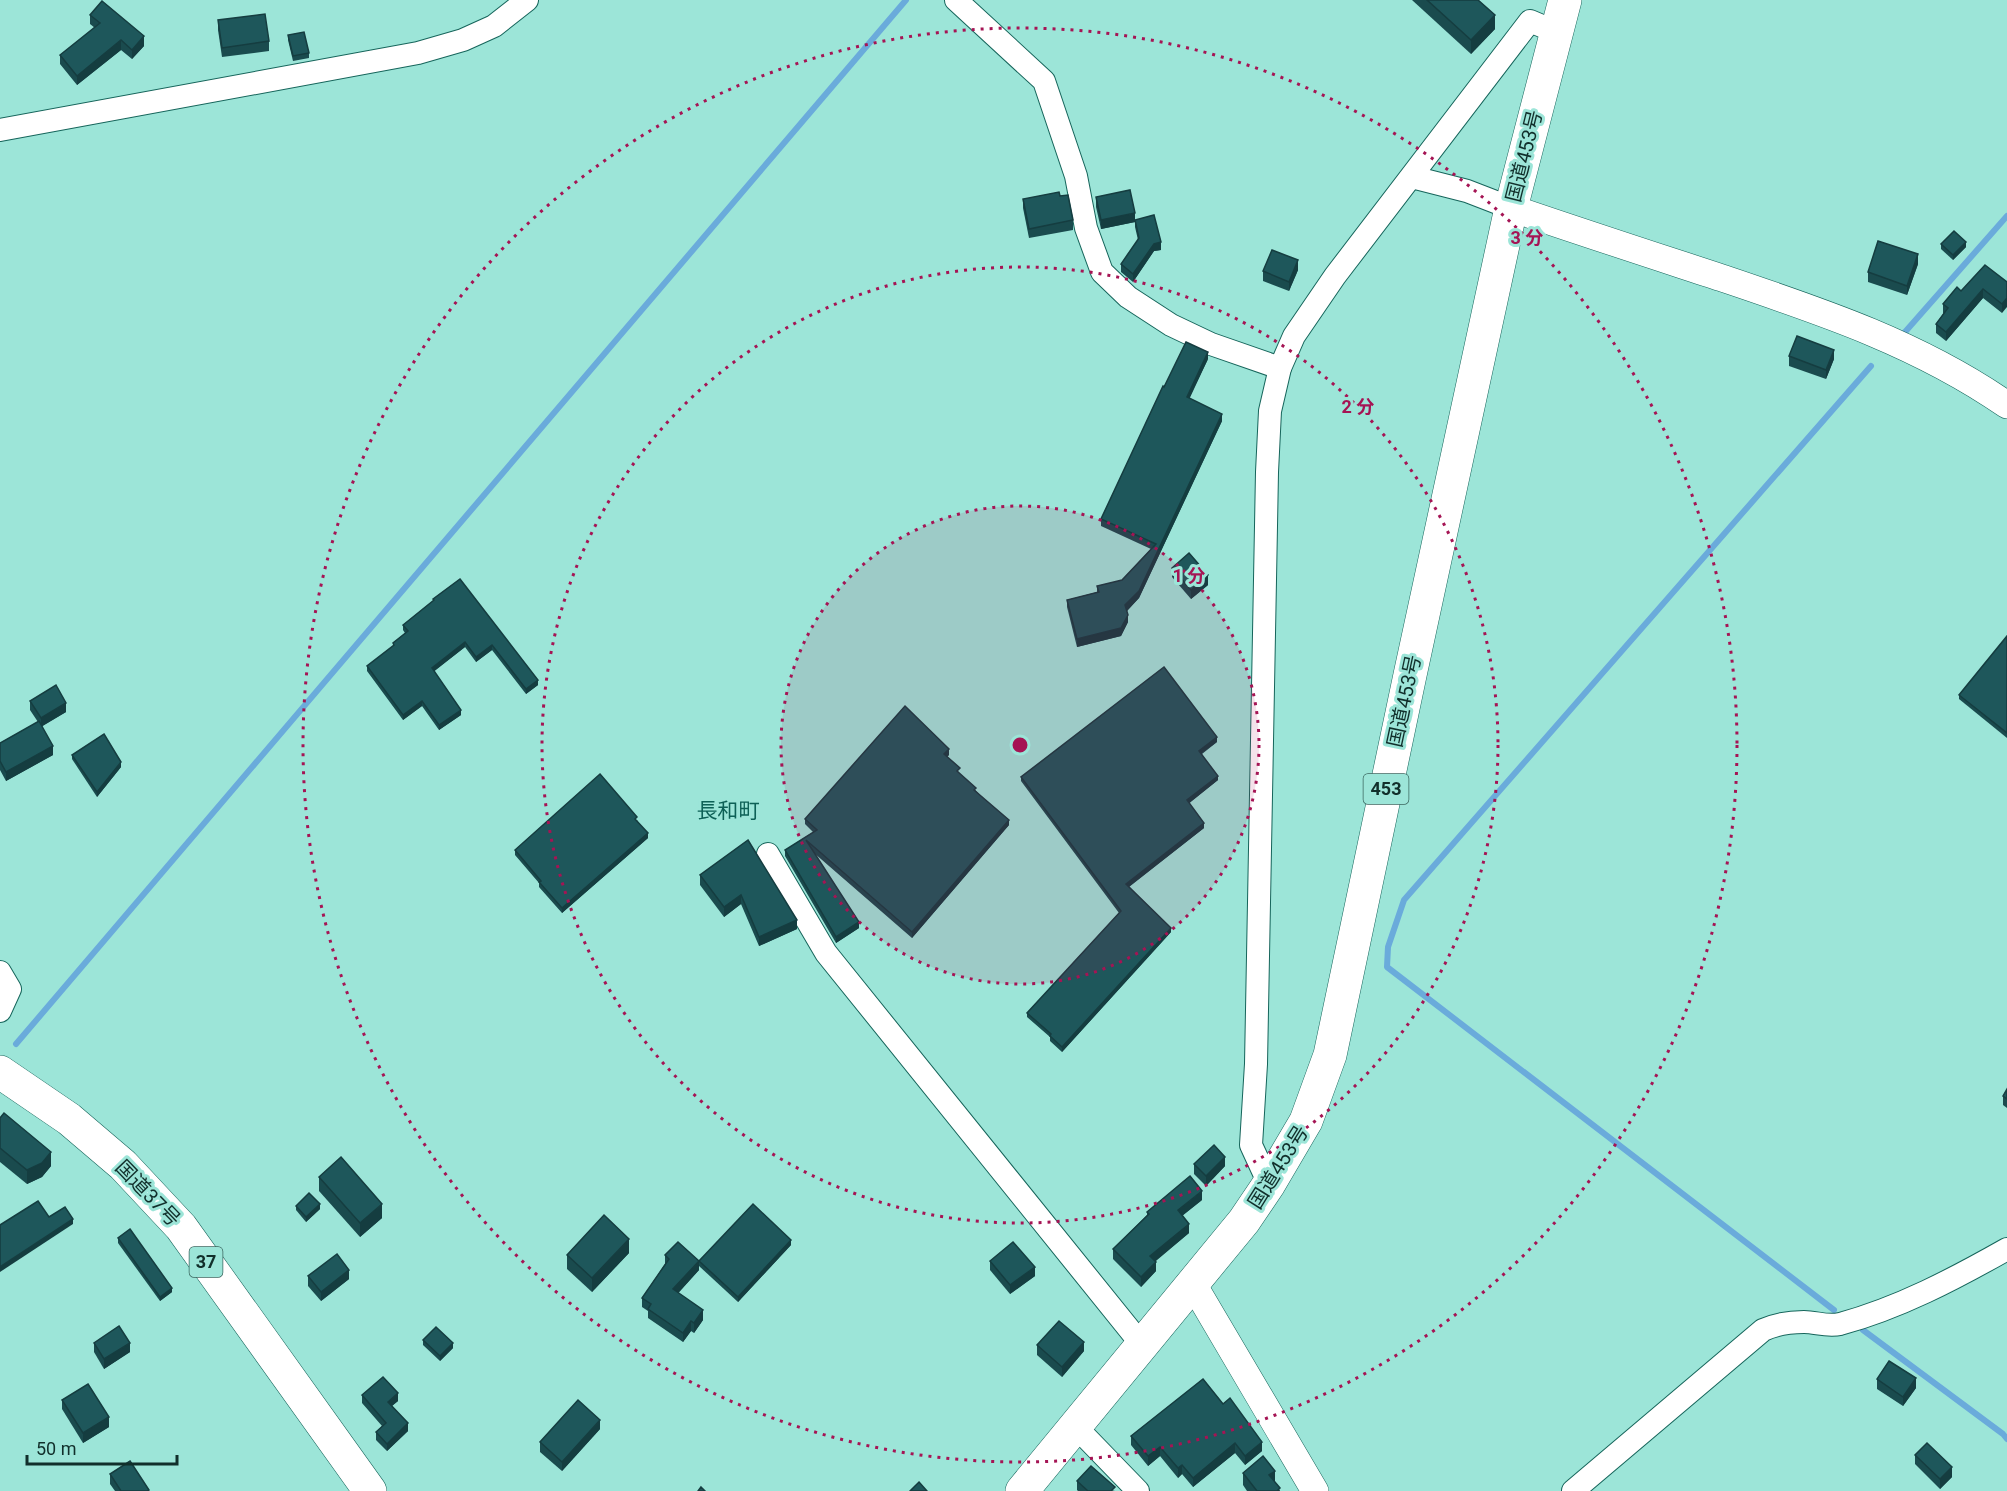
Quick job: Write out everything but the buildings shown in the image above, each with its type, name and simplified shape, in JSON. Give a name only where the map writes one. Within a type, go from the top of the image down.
[{"type":"highway","name":"国道453号","points":[[1022,1491],[1244,1221],[1306,1122],[1330,1055],[1511,208],[1565,0]]},
{"type":"highway","name":"国道37号","points":[[0,1072],[69,1119],[123,1165],[181,1227],[370,1491]]},
{"type":"street","points":[[0,130],[418,53],[464,40],[494,26],[527,0]]},
{"type":"street","points":[[956,0],[1044,81],[1076,176],[1086,228],[1102,272],[1128,297],[1171,325],[1211,344],[1280,368]]},
{"type":"street","points":[[1269,1184],[1251,1145],[1257,1041],[1267,472],[1270,411],[1280,368],[1294,336],[1335,276],[1530,21],[1556,32]]},
{"type":"street","points":[[1412,177],[1467,191],[1873,331],[1955,371],[2007,405]]},
{"type":"street","points":[[768,854],[825,953],[1142,1346]]},
{"type":"street","points":[[0,972],[10,989],[0,1011]]},
{"type":"street","points":[[1573,1491],[1763,1330],[1776,1325],[1804,1322],[1837,1325],[1892,1308],[2007,1249]]},
{"type":"street","points":[[1193,1284],[1316,1491]]},
{"type":"street","points":[[1076,1427],[1138,1491]]},
{"type":"waterway","points":[[16,1044],[906,0]]},
{"type":"waterway","points":[[1905,332],[2007,216]]},
{"type":"waterway","points":[[1834,1310],[1387,967],[1388,947],[1404,900],[1871,366]]},
{"type":"waterway","points":[[1863,1330],[2007,1439]]},
{"type":"district","name":"長和町","points":[[728,811]]}]
